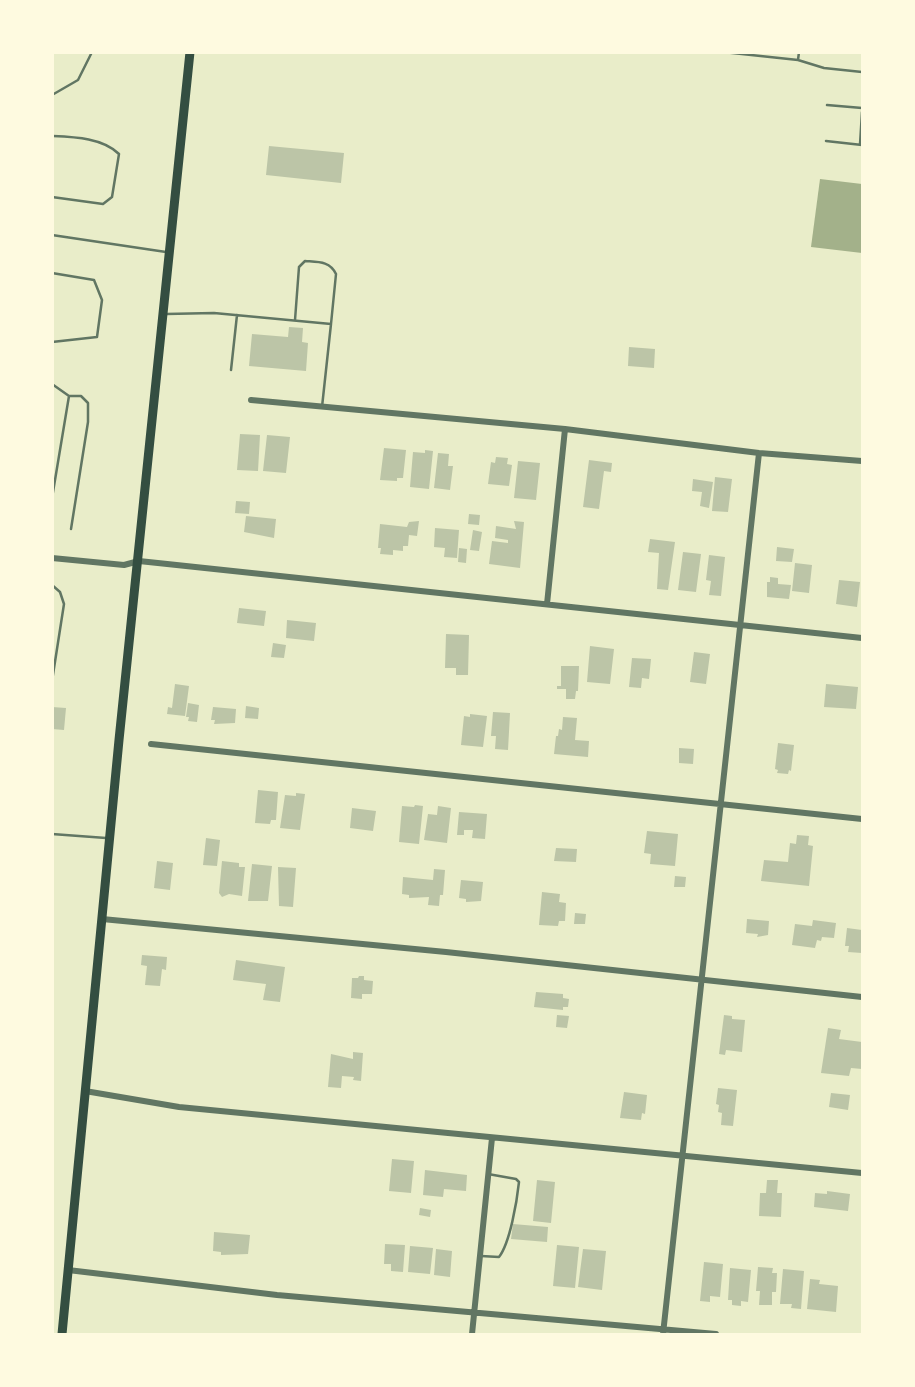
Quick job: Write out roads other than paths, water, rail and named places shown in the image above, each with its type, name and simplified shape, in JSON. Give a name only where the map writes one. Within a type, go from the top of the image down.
[{"type":"main road","points":[[62,1335],[190,52]]},
{"type":"street","points":[[251,400],[565,429],[759,453],[863,461]]},
{"type":"street","points":[[547,604],[565,429]]},
{"type":"street","points":[[663,1332],[759,453]]},
{"type":"street","points":[[52,558],[124,565],[139,561],[863,638]]},
{"type":"street","points":[[151,744],[863,819]]},
{"type":"street","points":[[102,919],[863,997]]},
{"type":"street","points":[[85,1091],[179,1107],[863,1173]]},
{"type":"street","points":[[472,1335],[492,1138]]},
{"type":"street","points":[[68,1270],[277,1294],[716,1335]]},
{"type":"lane","points":[[52,94],[78,80],[92,52]]},
{"type":"lane","points":[[723,52],[798,60],[824,68],[863,72]]},
{"type":"lane","points":[[798,60],[799,52]]},
{"type":"lane","points":[[826,141],[861,145],[863,110],[827,105]]},
{"type":"lane","points":[[52,136],[110,145],[119,154],[112,197],[103,204],[52,198]]},
{"type":"lane","points":[[52,235],[170,252]]},
{"type":"lane","points":[[295,320],[299,267],[305,261],[327,263],[333,267],[336,274],[322,407]]},
{"type":"lane","points":[[52,273],[94,280],[102,300],[97,337],[52,342]]},
{"type":"lane","points":[[163,314],[237,315],[331,324]]},
{"type":"lane","points":[[231,370],[237,315]]},
{"type":"lane","points":[[52,384],[69,396],[81,396],[88,403],[88,422],[71,529]]},
{"type":"lane","points":[[52,498],[69,396]]},
{"type":"lane","points":[[52,585],[60,592],[64,604],[52,681]]},
{"type":"lane","points":[[52,834],[110,838]]},
{"type":"lane","points":[[480,1256],[499,1257],[505,1250],[515,1213],[519,1182],[488,1174]]}]
